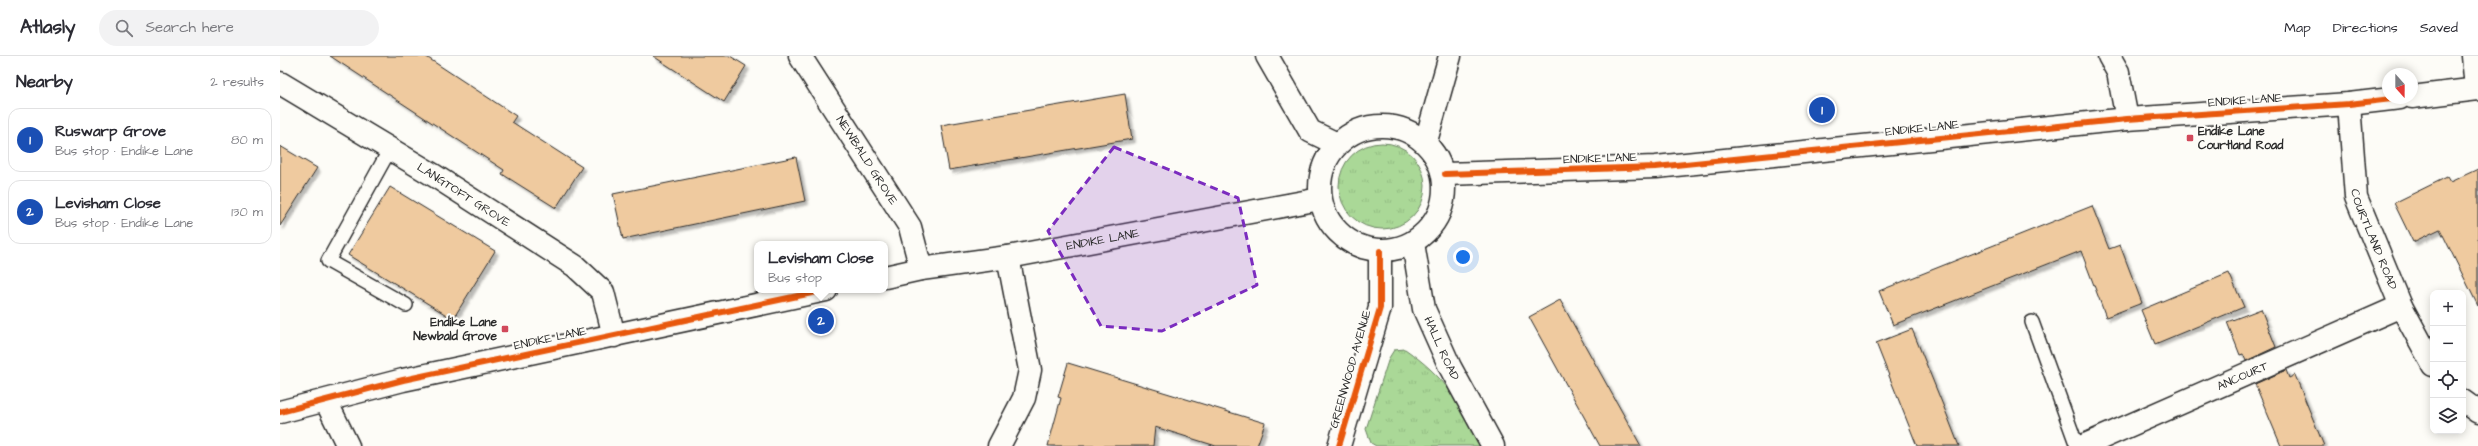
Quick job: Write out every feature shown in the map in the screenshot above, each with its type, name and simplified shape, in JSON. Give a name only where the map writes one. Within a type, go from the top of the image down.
[{"type":"street","name":"NEWBALD GROVE","points":[[800,56],[910,226],[921,269]]},
{"type":"street","points":[[1267,56],[1310,131],[1337,144]]},
{"type":"street","points":[[1426,141],[1450,56]]},
{"type":"street","points":[[2109,56],[2118,72],[2128,119]]},
{"type":"street","points":[[2418,96],[2477,89],[2473,56]]},
{"type":"street","name":"LANGTOFT GROVE","points":[[280,83],[390,149],[575,266],[603,292],[614,336]]},
{"type":"street","name":"ENDIKE LANE","points":[[1445,174],[1656,167],[2128,119],[2349,104],[2382,100]]},
{"type":"street","name":"COURTLAND ROAD","points":[[2349,104],[2356,197],[2401,306],[2431,362]]},
{"type":"street","points":[[1395,125],[1426,141],[1445,174],[1445,201],[1434,226],[1413,243],[1380,251],[1353,243],[1331,225],[1320,199],[1320,179],[1325,160],[1337,144],[1363,127],[1395,125]]},
{"type":"street","name":"ENDIKE LANE","points":[[888,276],[921,269],[1008,257],[1320,199]]},
{"type":"street","name":"HALL ROAD","points":[[1413,243],[1424,309],[1450,367],[1493,446]]},
{"type":"street","name":"GREENWOOD AVENUE","points":[[1339,446],[1380,308],[1380,251]]},
{"type":"street","points":[[1000,446],[1024,398],[1030,370],[1008,257]]},
{"type":"street","name":"ENDIKE LANE","points":[[280,412],[403,380],[812,293]]},
{"type":"street","name":"ANCOURT","points":[[2083,446],[2401,306]]},
{"type":"street","points":[[326,401],[348,446]]},
{"type":"street","points":[[2466,403],[2478,412]]},
{"type":"lane","points":[[390,149],[328,261],[406,305]]},
{"type":"lane","points":[[2032,322],[2077,446]]},
{"type":"highlighted area","points":[[1114,147],[1238,198],[1257,285],[1162,331],[1101,326],[1048,231]]},
{"type":"green space","points":[[1382,143],[1398,146],[1406,150],[1418,162],[1422,170],[1425,186],[1422,202],[1418,210],[1406,222],[1398,226],[1382,229],[1366,226],[1358,222],[1346,210],[1342,202],[1339,186],[1342,170],[1346,162],[1358,150],[1366,146]]},
{"type":"green space","points":[[1405,349],[1431,370],[1451,392],[1468,417],[1484,446],[1376,446],[1371,443],[1366,429],[1389,358],[1394,350]]},
{"type":"building","points":[[330,56],[425,56],[516,116],[512,122],[582,167],[556,208],[502,174],[504,170]]},
{"type":"building","points":[[653,56],[730,56],[746,66],[724,102]]},
{"type":"building","points":[[1125,94],[1132,139],[949,170],[941,125]]},
{"type":"building","points":[[280,146],[317,168],[280,226]]},
{"type":"building","points":[[796,157],[805,201],[623,239],[613,194]]},
{"type":"building","points":[[2478,169],[2478,306],[2440,229],[2413,242],[2394,203],[2447,177],[2450,182]]},
{"type":"building","points":[[390,187],[495,251],[453,319],[348,255]]},
{"type":"building","points":[[2092,206],[2109,249],[2120,245],[2142,303],[2106,317],[2081,251],[1893,325],[1879,291]]},
{"type":"building","points":[[2229,273],[2244,307],[2155,344],[2141,310]]},
{"type":"building","points":[[1560,300],[1641,446],[1600,446],[1529,317]]},
{"type":"building","points":[[2261,309],[2276,347],[2246,361],[2243,354],[2240,355],[2227,322]]},
{"type":"building","points":[[1912,329],[1959,446],[1917,446],[1876,343]]},
{"type":"building","points":[[1068,363],[1265,423],[1257,446],[1216,446],[1155,427],[1153,446],[1048,446],[1061,398],[1058,397]]},
{"type":"building","points":[[2286,370],[2289,378],[2295,375],[2324,446],[2281,446],[2255,384]]},
{"type":"cycle path","points":[[1445,174],[1656,167],[2127,119],[2349,104],[2382,100]]},
{"type":"cycle path","points":[[1339,446],[1380,308],[1380,251]]},
{"type":"cycle path","points":[[280,412],[403,380],[812,293]]},
{"type":"place","name":"Ruswarp Grove","points":[[1822,110]]},
{"type":"place","name":"Endike Lane Courtland Road","points":[[2190,138]]},
{"type":"place","name":"Levisham Close","points":[[821,321]]},
{"type":"place","name":"Endike Lane Newbald Grove","points":[[505,329]]}]
